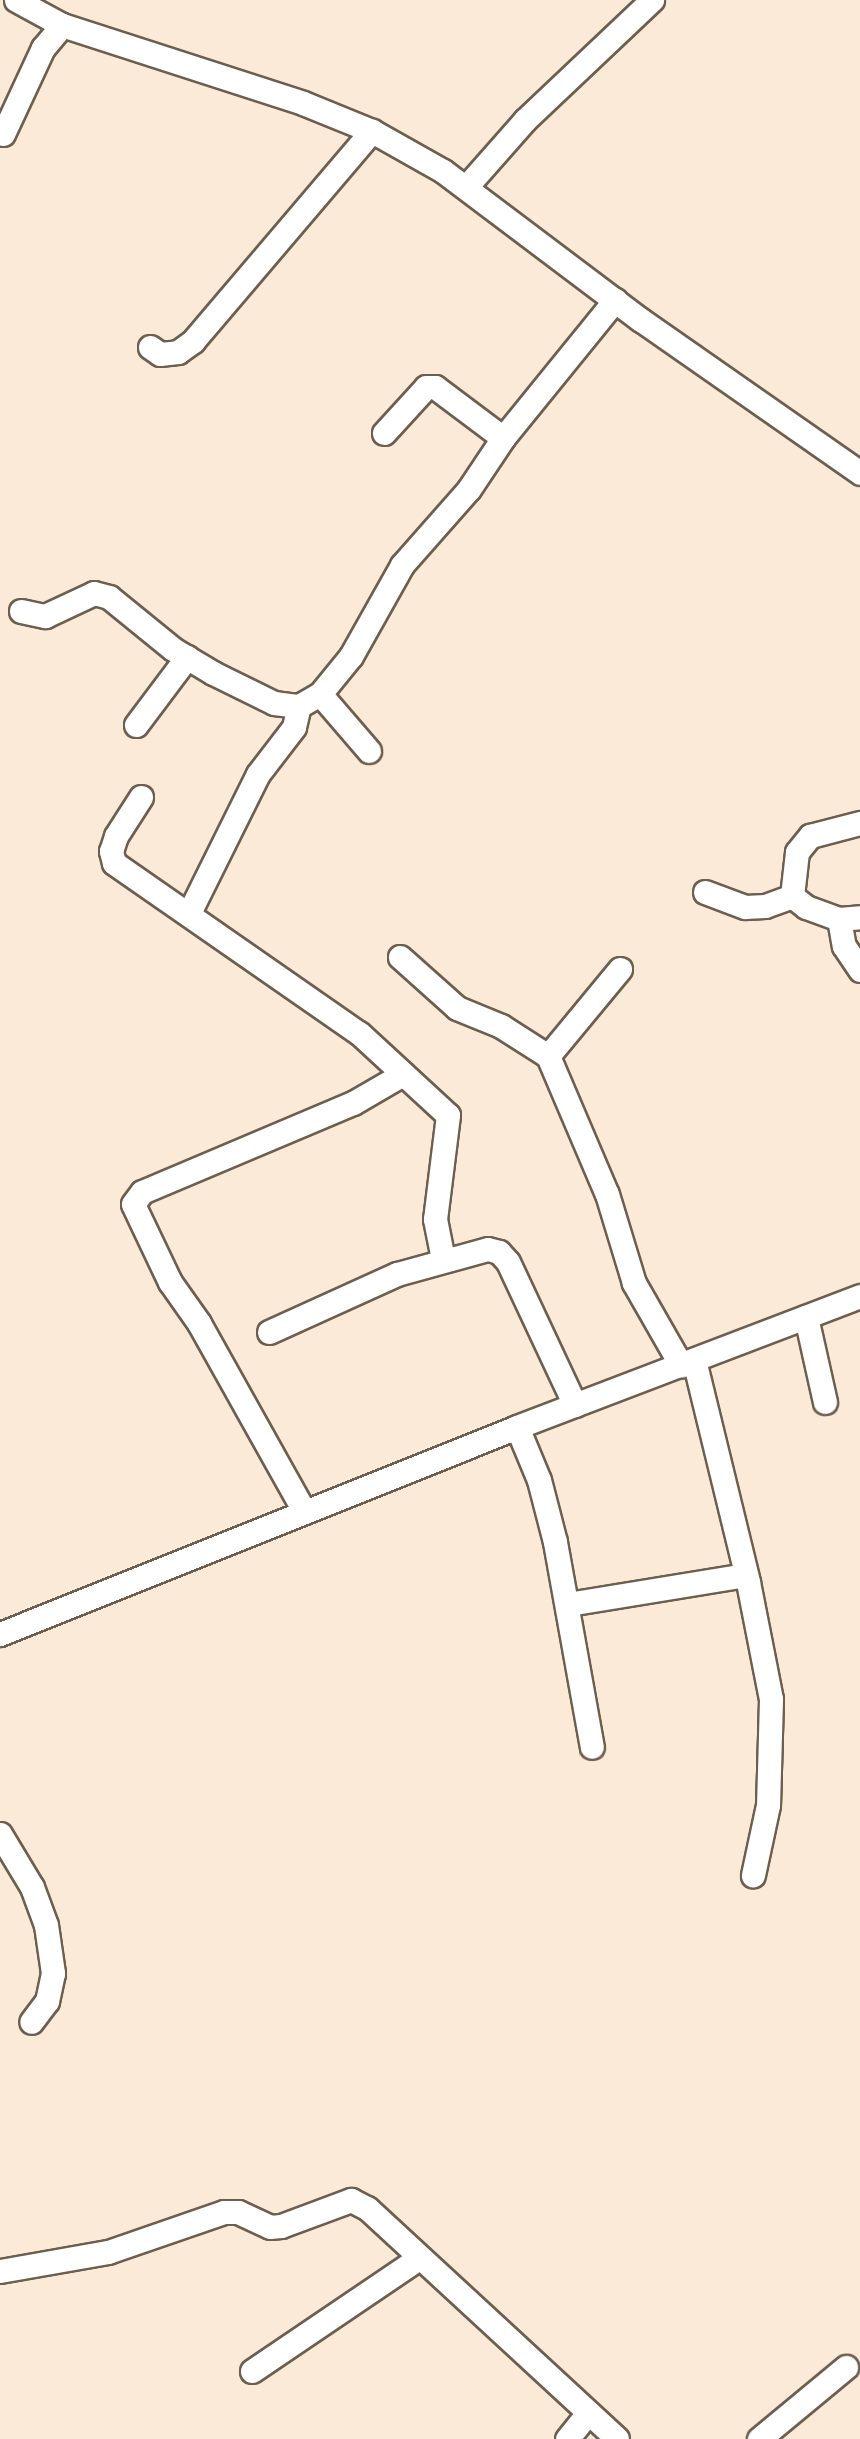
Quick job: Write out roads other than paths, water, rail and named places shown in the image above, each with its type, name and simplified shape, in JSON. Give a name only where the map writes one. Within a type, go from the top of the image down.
[{"type":"street","points":[[16,0],[62,25],[161,54],[372,131],[466,187],[614,300],[860,472]]},
{"type":"street","points":[[466,187],[525,120],[652,0]]},
{"type":"street","points":[[2,134],[43,48],[62,25]]},
{"type":"street","points":[[150,347],[160,354],[178,352],[193,341],[372,131]]},
{"type":"street","points":[[21,611],[58,614],[94,593],[118,603],[187,657],[244,690],[274,702],[299,706],[320,694],[351,656],[402,565],[469,489],[503,438],[614,300]]},
{"type":"street","points":[[384,433],[426,387],[435,387],[503,438]]},
{"type":"street","points":[[136,725],[187,657]]},
{"type":"street","points":[[320,694],[369,751]]},
{"type":"street","points":[[189,914],[258,774],[294,727],[299,706]]},
{"type":"street","points":[[141,797],[116,836],[111,851],[114,863],[189,914],[259,968],[359,1033],[448,1115],[447,1143],[435,1195],[435,1219],[443,1259]]},
{"type":"street","points":[[792,896],[797,852],[810,836],[860,823]]},
{"type":"street","points":[[705,892],[745,907],[765,906],[792,896]]},
{"type":"street","points":[[792,896],[806,906],[850,918],[844,946],[860,970]]},
{"type":"street","points":[[400,957],[457,1008],[501,1026],[548,1056],[607,1194],[634,1283],[688,1362],[746,1574],[771,1699],[768,1805],[753,1875]]},
{"type":"street","points":[[548,1056],[620,969]]},
{"type":"street","points":[[304,1511],[199,1323],[170,1282],[133,1204],[142,1192],[295,1129],[403,1074]]},
{"type":"street","points":[[269,1332],[397,1273],[488,1249],[499,1252],[508,1262],[575,1405]]},
{"type":"street","points":[[0,1634],[517,1427],[860,1296]]},
{"type":"street","points":[[806,1317],[825,1402]]},
{"type":"street","points":[[517,1427],[538,1480],[568,1604],[592,1747]]},
{"type":"street","points":[[568,1604],[746,1574]]},
{"type":"street","points":[[0,1834],[32,1887],[46,1925],[53,1973],[47,2001],[31,2022]]},
{"type":"street","points":[[0,2272],[108,2252],[224,2212],[238,2212],[270,2227],[281,2226],[351,2200],[367,2208],[419,2259],[617,2439]]},
{"type":"street","points":[[252,2371],[419,2259]]},
{"type":"street","points":[[759,2439],[846,2367]]},
{"type":"street","points":[[566,2439],[588,2413]]}]
